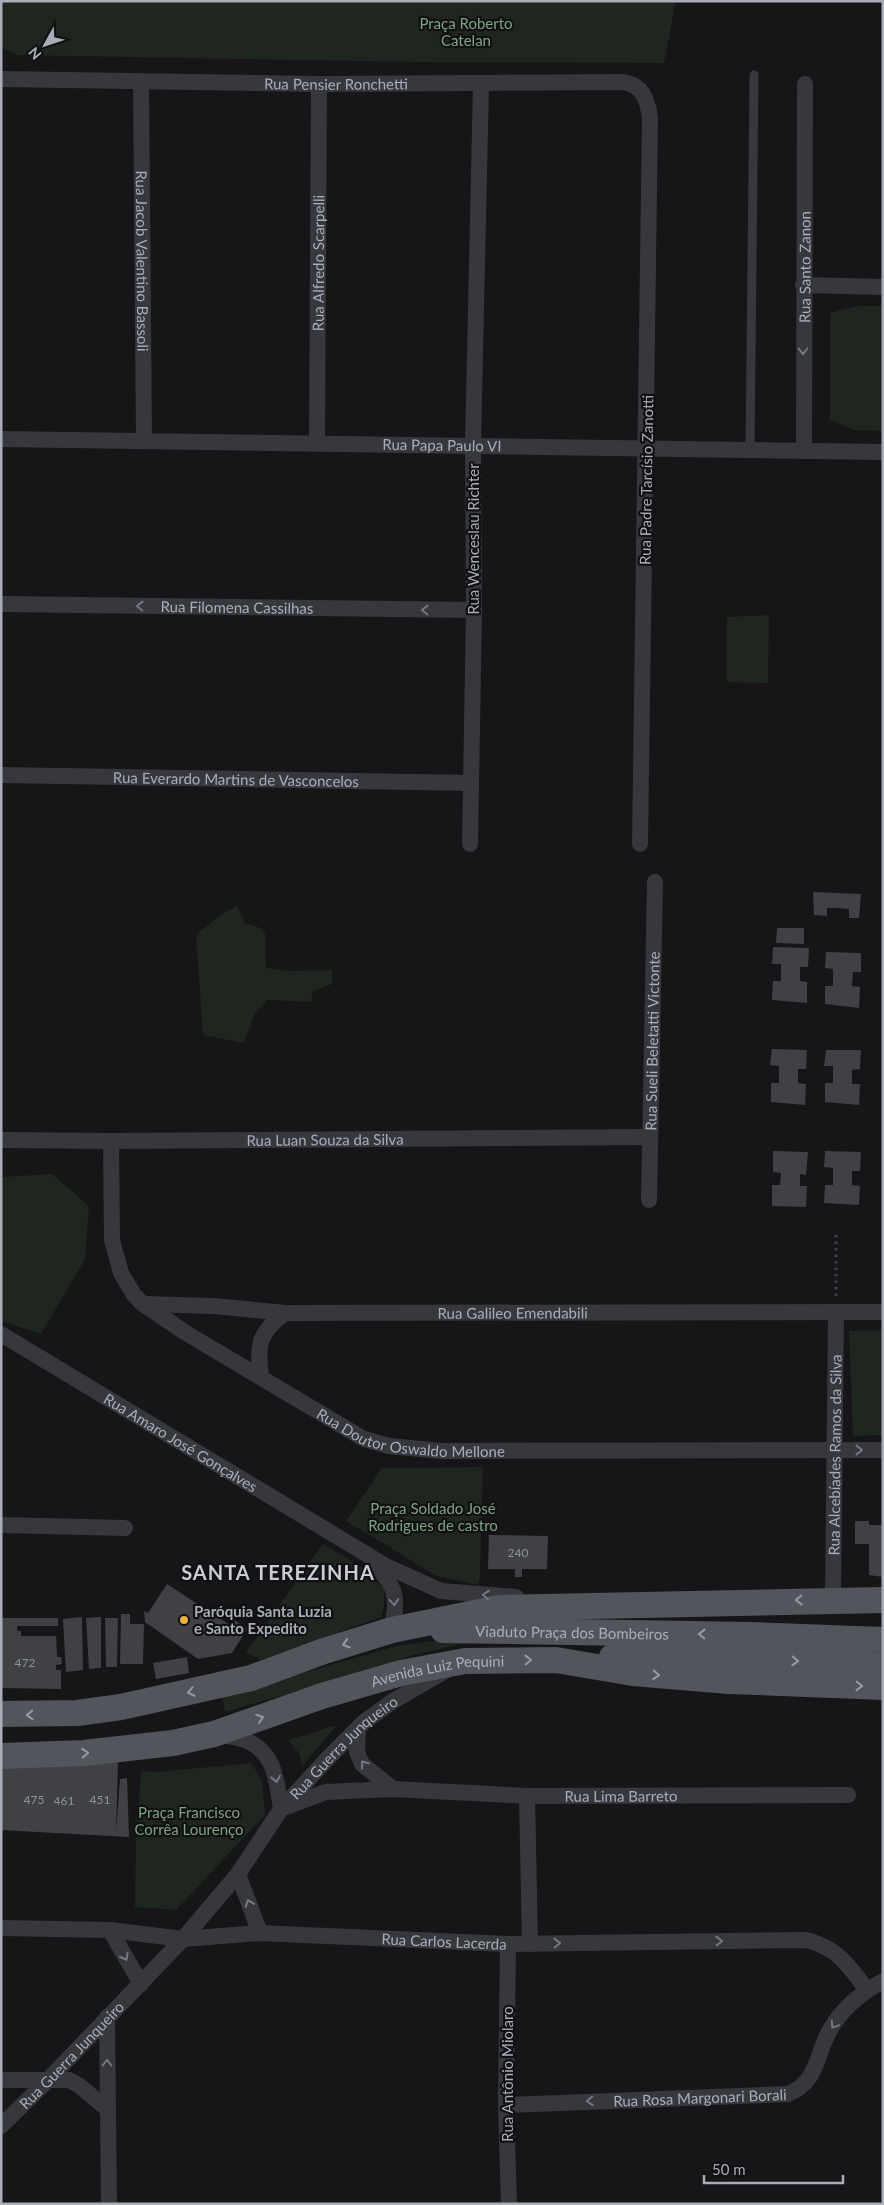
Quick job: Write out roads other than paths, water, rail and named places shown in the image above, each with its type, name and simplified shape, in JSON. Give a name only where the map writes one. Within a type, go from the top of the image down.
[{"type":"main road","points":[[1,1714],[77,1713],[121,1707],[251,1678],[324,1651],[392,1630],[499,1608],[833,1599],[883,1600]]},
{"type":"main road","name":"Viaduto Praça dos Bombeiros","points":[[392,1630],[748,1647]]},
{"type":"main road","points":[[748,1647],[883,1640]]},
{"type":"main road","points":[[748,1647],[883,1666]]},
{"type":"main road","name":"Viaduto Praça dos Bombeiros","points":[[556,1660],[647,1656],[748,1647]]},
{"type":"main road","name":"Avenida Luiz Pequini","points":[[1,1756],[127,1750],[173,1743],[214,1734],[322,1696],[401,1673],[465,1661],[556,1660],[652,1675],[729,1681],[883,1687]]},
{"type":"street","name":"Rua Pensier Ronchetti","points":[[1,79],[319,84],[631,83],[638,87],[646,98],[650,117]]},
{"type":"street","name":"Rua Jacob Valentino Bassoli","points":[[141,82],[144,440]]},
{"type":"street","name":"Rua Alfredo Scarpelli","points":[[317,442],[319,84]]},
{"type":"street","name":"Rua Wenceslau Richter","points":[[470,844],[474,610],[473,444],[481,84]]},
{"type":"street","name":"Rua Santo Zanon","points":[[804,451],[805,84]]},
{"type":"street","name":"Rua Padre Tarcísio Zanotti","points":[[640,844],[647,449],[650,117]]},
{"type":"street","points":[[803,285],[883,287]]},
{"type":"street","name":"Rua Papa Paulo VI","points":[[1,439],[473,444],[647,449],[883,452]]},
{"type":"street","name":"Rua Filomena Cassilhas","points":[[1,604],[474,610]]},
{"type":"street","name":"Rua Everardo Martins de Vasconcelos","points":[[1,775],[471,783]]},
{"type":"street","name":"Rua Sueli Beletatti Victonte","points":[[649,1200],[655,882]]},
{"type":"street","name":"Rua Luan Souza da Silva","points":[[1,1140],[111,1142],[649,1137]]},
{"type":"street","name":"Rua Doutor Oswaldo Mellone","points":[[111,1142],[112,1240],[121,1273],[134,1295],[143,1304],[186,1333],[262,1376],[364,1439],[388,1446],[442,1452],[883,1450]]},
{"type":"street","name":"Rua Galileo Emendabili","points":[[143,1304],[214,1306],[286,1313],[883,1312]]},
{"type":"street","name":"Rua Alcebíades Ramos da Silva","points":[[833,1599],[836,1312]]},
{"type":"street","points":[[262,1376],[258,1354],[260,1341],[271,1324],[286,1313]]},
{"type":"street","name":"Rua Amaro José Gonçalves","points":[[1,1334],[386,1566],[441,1591],[622,1604]]},
{"type":"street","points":[[1,1525],[126,1528]]},
{"type":"street","name":"Rua Amaro José Gonçalves","points":[[362,1550],[393,1587],[396,1604],[392,1630]]},
{"type":"street","name":"Rua Guerra Junqueiro","points":[[1,2126],[47,2081],[183,1939],[238,1874],[281,1809],[358,1728],[393,1701],[465,1661]]},
{"type":"street","points":[[358,1728],[356,1752],[362,1764],[393,1789]]},
{"type":"street","name":"Rua Guerra Junqueiro","points":[[214,1734],[245,1740],[257,1746],[268,1758],[274,1769],[281,1809]]},
{"type":"street","name":"Rua Lima Barreto","points":[[281,1809],[326,1792],[393,1789],[527,1796],[848,1795]]},
{"type":"street","points":[[527,1796],[530,1944]]},
{"type":"street","points":[[238,1874],[260,1933]]},
{"type":"street","name":"Rua Carlos Lacerda","points":[[1,1928],[110,1930],[183,1939],[260,1933],[508,1944],[806,1940],[829,1947],[867,1990]]},
{"type":"street","points":[[110,1930],[141,1984]]},
{"type":"street","name":"Rua Antônio Miolaro","points":[[508,1944],[506,2105],[509,2204]]},
{"type":"street","name":"Rua Rosa Margonari Borali","points":[[506,2105],[788,2094],[799,2089],[810,2079],[816,2068],[828,2032],[837,2019],[867,1990],[883,1981]]},
{"type":"street","points":[[107,2017],[109,2204]]},
{"type":"street","points":[[1,2080],[69,2080],[80,2086],[107,2109]]},
{"type":"lane","points":[[750,450],[754,75]]},
{"type":"place","name":"Paróquia Santa Luzia e Santo Expedito","points":[[184,1620]]},
{"type":"district","name":"SANTA TEREZINHA","points":[[278,1572]]},
{"type":"park label","name":"Praça Roberto Catelan","points":[[466,32]]},
{"type":"park label","name":"Praça Soldado José Rodrigues de castro","points":[[433,1516]]},
{"type":"park label","name":"Praça Francisco Corrêa Lourenço","points":[[189,1820]]}]
